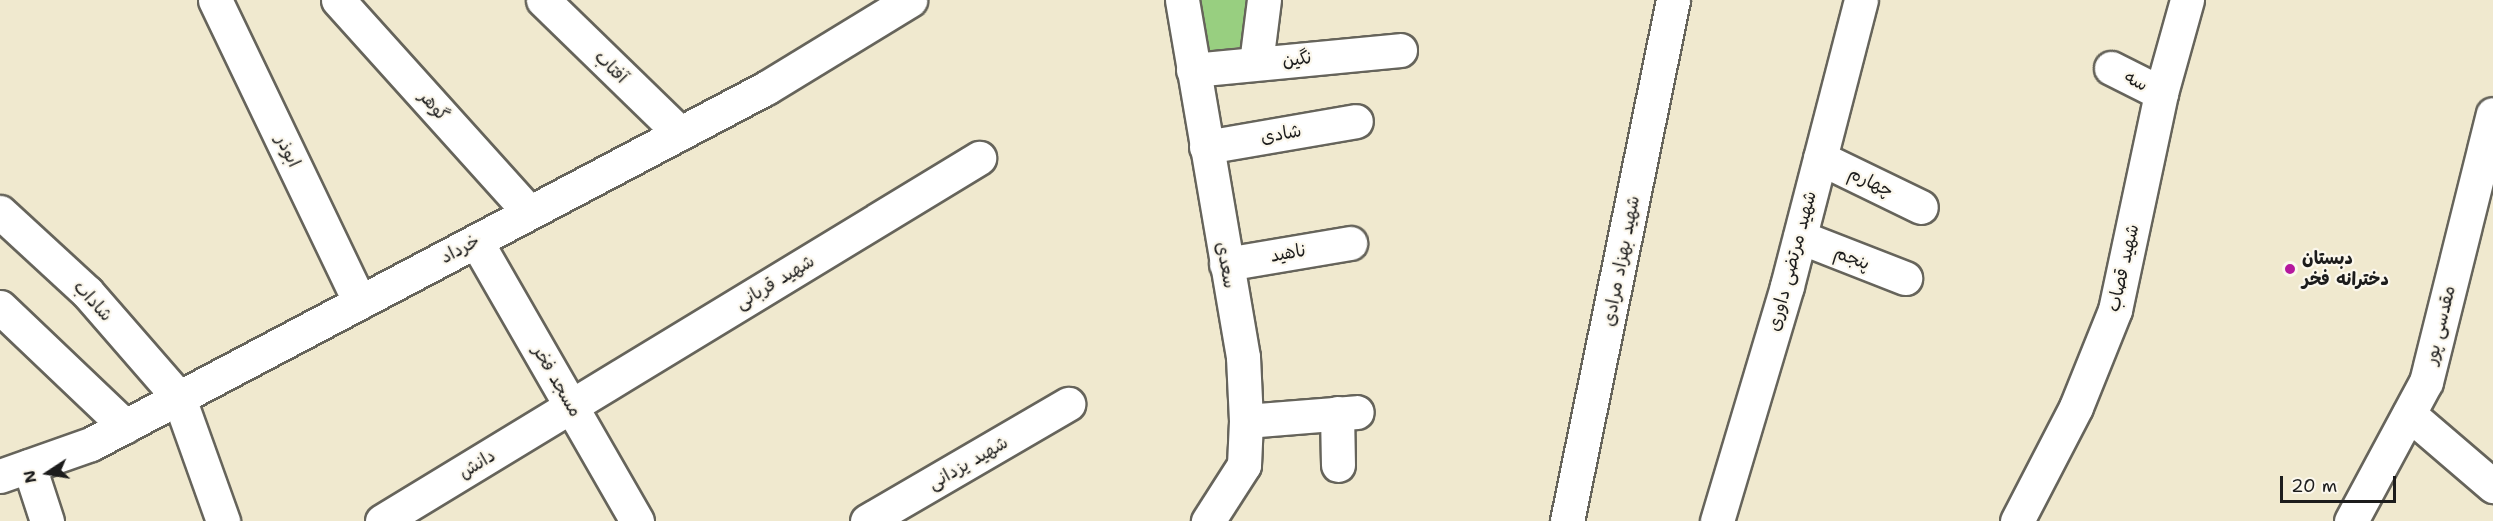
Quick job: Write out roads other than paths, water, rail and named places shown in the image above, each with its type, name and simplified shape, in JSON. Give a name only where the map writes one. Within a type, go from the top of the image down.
[{"type":"street","name":"ابوذر","points":[[215,0],[360,302]]},
{"type":"street","name":"گوهر","points":[[338,0],[530,212]]},
{"type":"street","name":"آفتاب","points":[[543,0],[575,12],[680,133]]},
{"type":"street","name":"سعدی","points":[[1182,0],[1243,357],[1246,421],[1244,465],[1208,521]]},
{"type":"street","points":[[1256,63],[1264,0]]},
{"type":"street","name":"شهید بهزاد مرادی","points":[[1567,521],[1673,0]]},
{"type":"street","name":"شهید مرتضی داوری","points":[[1718,521],[1800,237],[1861,0]]},
{"type":"street","name":"شهید قصاب","points":[[2017,521],[2076,407],[2115,310],[2161,93],[2187,0]]},
{"type":"street","name":"خرداد","points":[[14,471],[91,444],[766,88],[890,5]]},
{"type":"street","name":"نگین","points":[[1194,70],[1400,50]]},
{"type":"street","name":"سه","points":[[2110,68],[2161,93]]},
{"type":"street","name":"مقدسی پور","points":[[2351,521],[2426,382],[2482,206],[2493,114]]},
{"type":"street","name":"شادی","points":[[1206,147],[1356,122]]},
{"type":"street","name":"شهید قربانی","points":[[572,407],[980,158]]},
{"type":"street","name":"چهارم","points":[[1820,158],[1921,207]]},
{"type":"street","name":"شاداب","points":[[0,212],[87,292],[179,398]]},
{"type":"street","name":"پنجم","points":[[1800,237],[1905,278]]},
{"type":"street","name":"مسجد فخر","points":[[477,241],[637,521]]},
{"type":"street","name":"ناهید","points":[[1226,264],[1350,243]]},
{"type":"street","points":[[0,307],[125,426]]},
{"type":"street","points":[[179,398],[224,521]]},
{"type":"street","name":"شهید یزدانی","points":[[867,521],[1068,405]]},
{"type":"street","name":"دانش","points":[[382,521],[572,407]]},
{"type":"street","points":[[1246,421],[1347,412],[1338,465]]},
{"type":"street","points":[[2409,414],[2493,486]]},
{"type":"street","points":[[14,471],[47,521]]},
{"type":"place","name":"دبستان دخترانه فخر","points":[[2290,269]]}]
